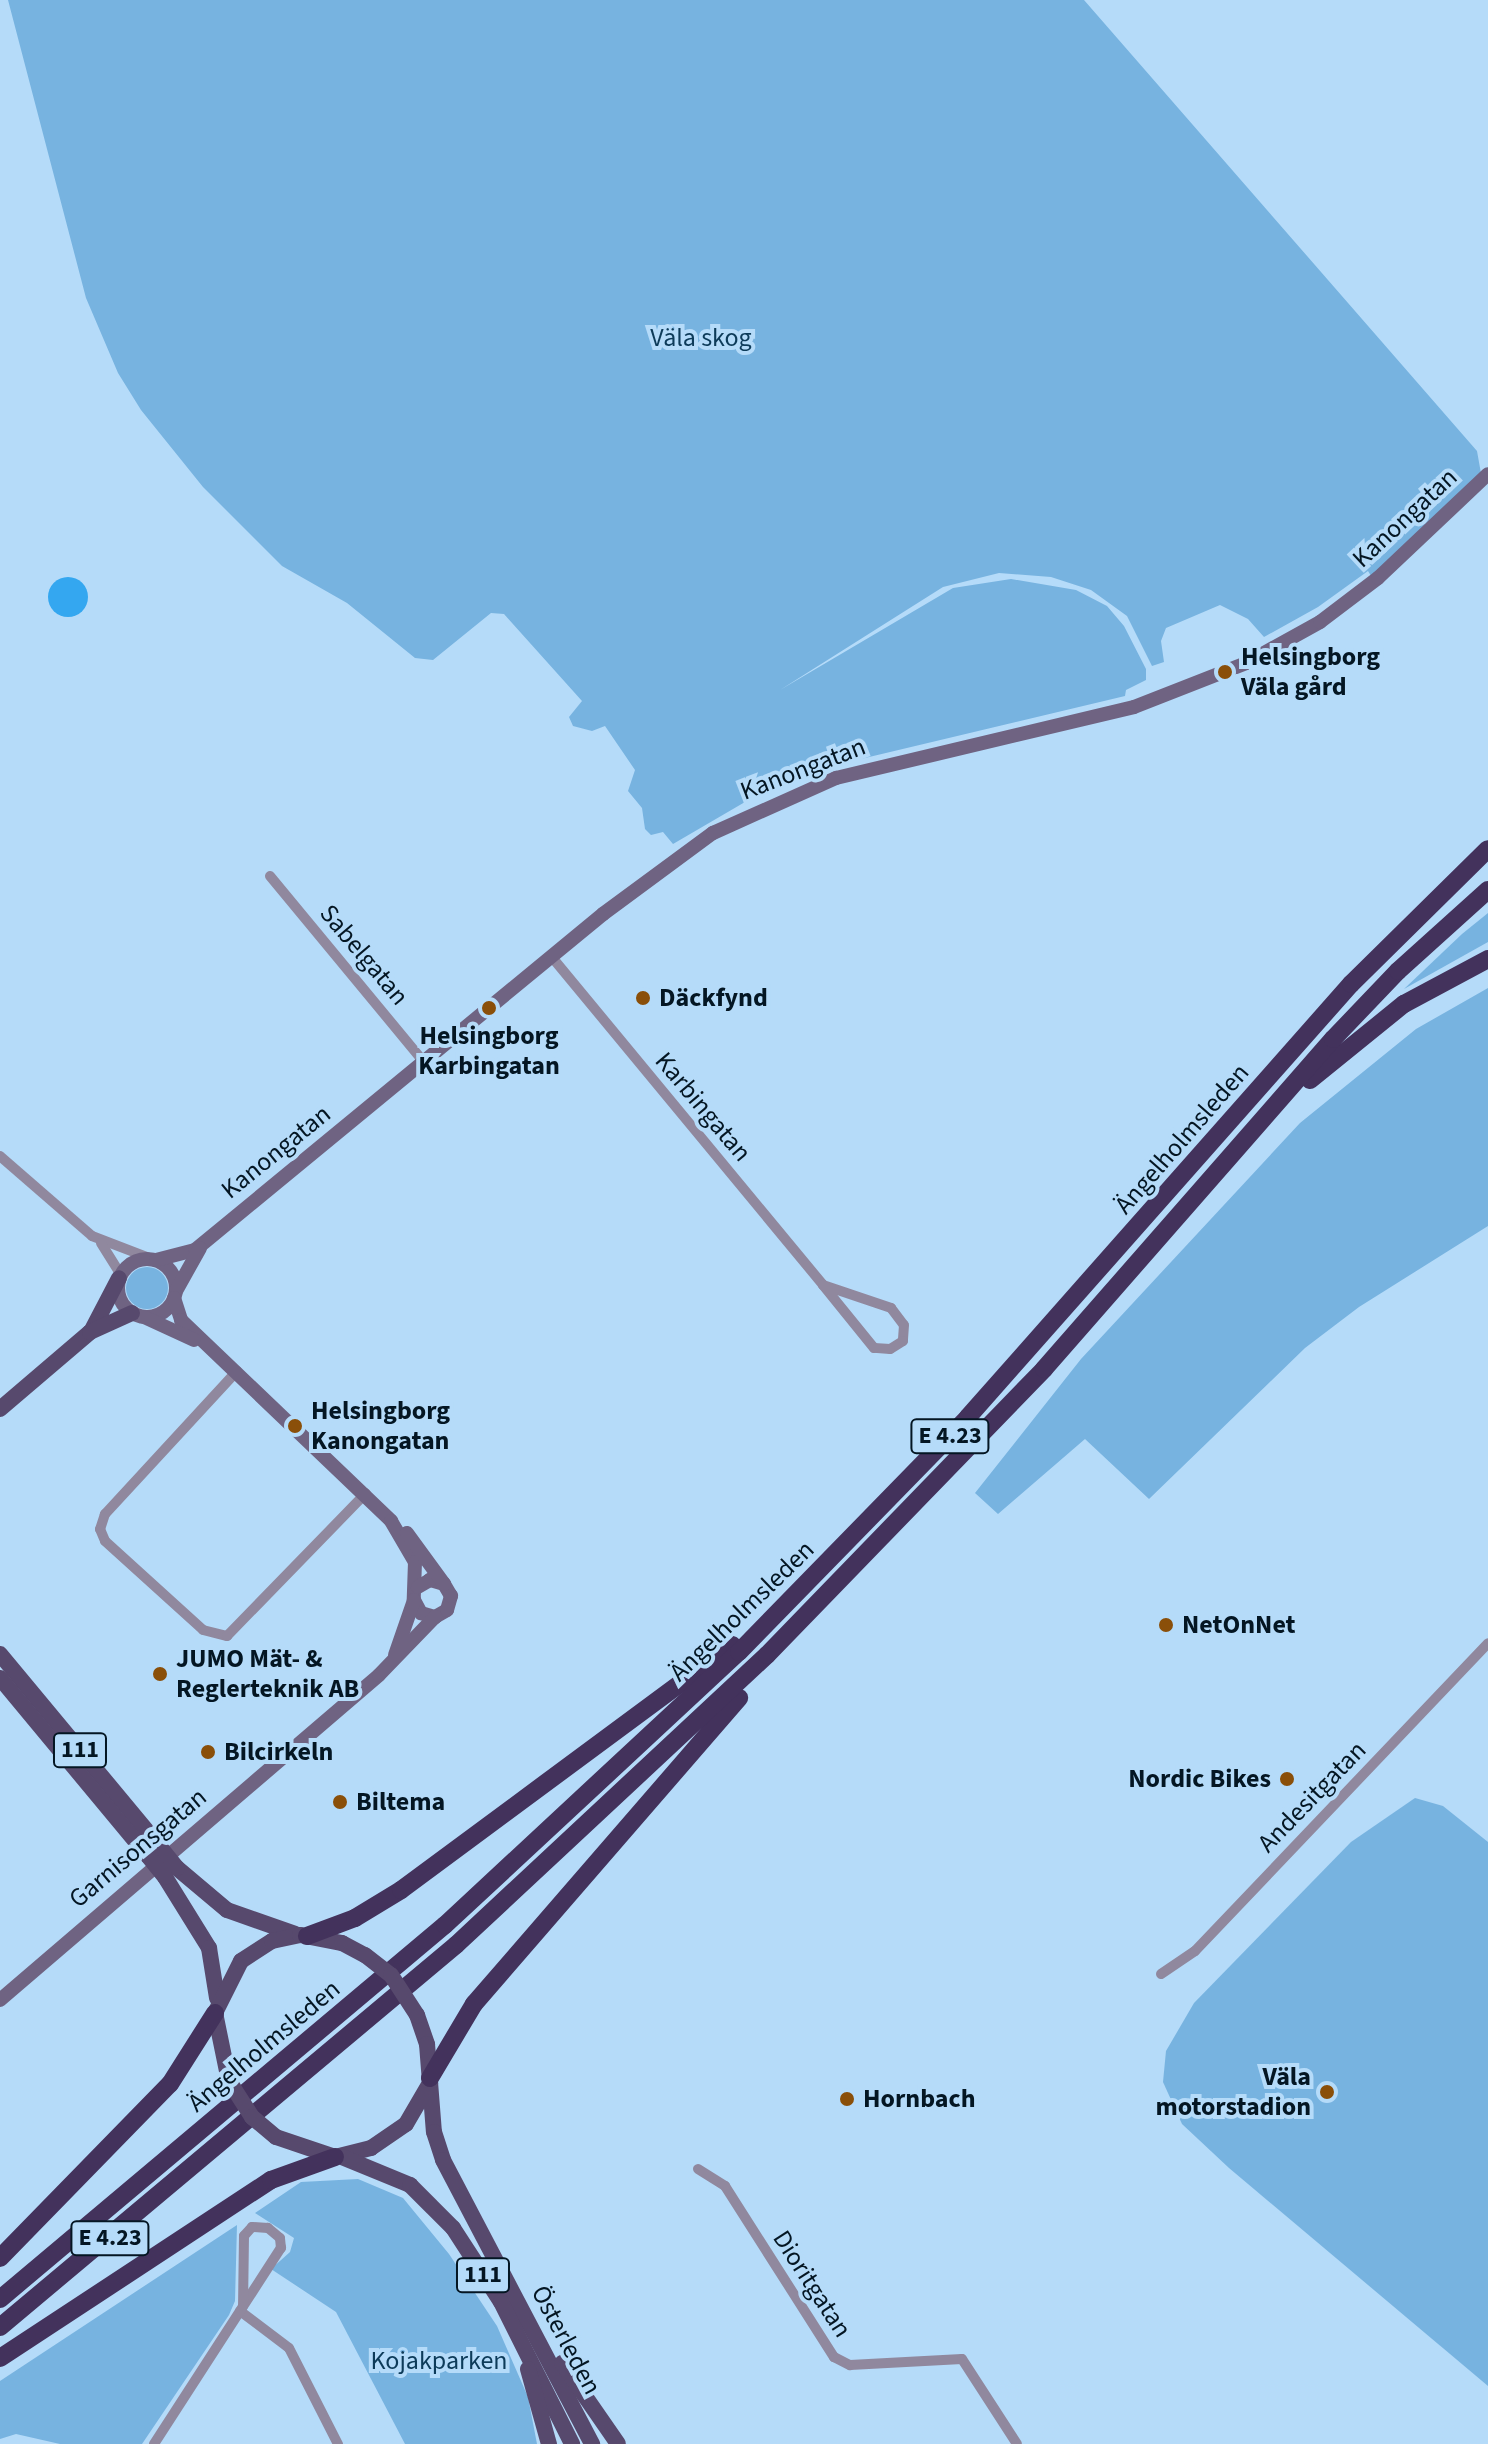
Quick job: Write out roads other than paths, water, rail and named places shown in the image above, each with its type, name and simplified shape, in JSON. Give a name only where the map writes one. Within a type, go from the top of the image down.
[{"type":"highway","points":[[1449,888],[1488,849]]},
{"type":"highway","name":"E 4.23","points":[[1449,888],[1488,860]]},
{"type":"highway","name":"Ängelholmsleden","points":[[0,2299],[445,1925],[789,1602],[1049,1331],[1351,984],[1449,888]]},
{"type":"highway","name":"E 4.23","points":[[1264,1118],[1398,971],[1488,890]]},
{"type":"highway","points":[[1264,1118],[1404,1004],[1488,959]]},
{"type":"highway","name":"Ängelholmsleden","points":[[0,2327],[456,1945],[623,1794],[838,1584],[1044,1369],[1264,1118]]},
{"type":"highway","points":[[430,2080],[474,2004],[684,1758],[805,1630],[838,1584]]},
{"type":"highway","points":[[304,1936],[355,1918],[401,1890],[789,1602]]},
{"type":"highway","points":[[0,2258],[170,2084],[216,2007]]},
{"type":"highway","points":[[0,2358],[271,2180],[338,2157]]},
{"type":"main road","points":[[90,1332],[120,1277]]},
{"type":"main road","points":[[0,1409],[90,1332],[135,1314]]},
{"type":"main road","name":"111","points":[[0,1654],[171,1872],[204,1937],[229,2081],[252,2117],[276,2137],[338,2157]]},
{"type":"main road","name":"111","points":[[1,1680],[154,1851]]},
{"type":"main road","name":"111","points":[[171,1872],[227,1910],[365,1955],[391,1975],[417,2015],[430,2080]]},
{"type":"main road","points":[[216,2007],[235,1968],[251,1952],[272,1941],[304,1936]]},
{"type":"main road","points":[[338,2157],[395,2135],[430,2080]]},
{"type":"main road","name":"Österleden","points":[[430,2080],[434,2132],[443,2160],[592,2444]]},
{"type":"main road","name":"Österleden","points":[[338,2157],[396,2178],[439,2212],[519,2336],[572,2444]]},
{"type":"main road","points":[[528,2318],[618,2444]]},
{"type":"main road","points":[[519,2336],[549,2444]]},
{"type":"street","name":"Kanongatan","points":[[154,1260],[183,1257],[202,1244],[551,956],[693,846],[787,795],[885,763],[1134,707],[1260,656],[1320,622],[1378,578],[1488,474]]},
{"type":"street","name":"Sabelgatan","points":[[270,876],[424,1062]]},
{"type":"street","name":"Karbingatan","points":[[551,956],[874,1348],[890,1349],[903,1341],[904,1325],[891,1308],[823,1285]]},
{"type":"street","points":[[0,1156],[100,1241],[120,1277],[118,1294],[135,1314],[215,1352]]},
{"type":"street","points":[[100,1241],[154,1260],[171,1272],[181,1320],[366,1493],[391,1521],[411,1536],[444,1584]]},
{"type":"street","name":"Kanongatan","points":[[175,1295],[202,1244]]},
{"type":"street","points":[[120,1277],[137,1261],[154,1260]]},
{"type":"street","points":[[135,1314],[160,1314],[175,1295]]},
{"type":"street","points":[[237,1371],[105,1514],[100,1529],[105,1541],[203,1630],[227,1636],[366,1493]]},
{"type":"street","points":[[391,1521],[415,1562],[416,1594],[421,1613],[435,1617]]},
{"type":"street","points":[[394,1659],[416,1594],[430,1580],[444,1584]]},
{"type":"street","name":"Garnisonsgatan","points":[[0,2000],[394,1659],[450,1603],[444,1584]]},
{"type":"street","name":"Andesitgatan","points":[[1161,1974],[1195,1951],[1488,1643]]},
{"type":"street","name":"Garnisonsgatan","points":[[0,2013],[58,1948]]},
{"type":"street","name":"Dioritgatan","points":[[698,2169],[725,2186],[834,2357],[850,2365],[962,2359],[1017,2444]]},
{"type":"street","points":[[154,2444],[281,2248],[280,2238],[268,2228],[252,2227],[244,2236],[242,2308]]},
{"type":"street","points":[[242,2308],[289,2348],[338,2444]]},
{"type":"place","name":"Helsingborg Väla gård","points":[[1225,672]]},
{"type":"place","name":"Däckfynd","points":[[643,998]]},
{"type":"place","name":"Helsingborg Karbingatan","points":[[489,1008]]},
{"type":"place","name":"Helsingborg Kanongatan","points":[[295,1426]]},
{"type":"place","name":"NetOnNet","points":[[1166,1625]]},
{"type":"place","name":"JUMO Mät- & Reglerteknik AB","points":[[160,1674]]},
{"type":"place","name":"Bilcirkeln","points":[[208,1752]]},
{"type":"place","name":"Nordic Bikes","points":[[1287,1779]]},
{"type":"place","name":"Biltema","points":[[340,1802]]},
{"type":"place","name":"Väla motorstadion","points":[[1327,2092]]},
{"type":"place","name":"Hornbach","points":[[847,2099]]},
{"type":"park label","name":"Väla skog","points":[[701,338]]},
{"type":"park label","name":"Kojakparken","points":[[439,2361]]}]
